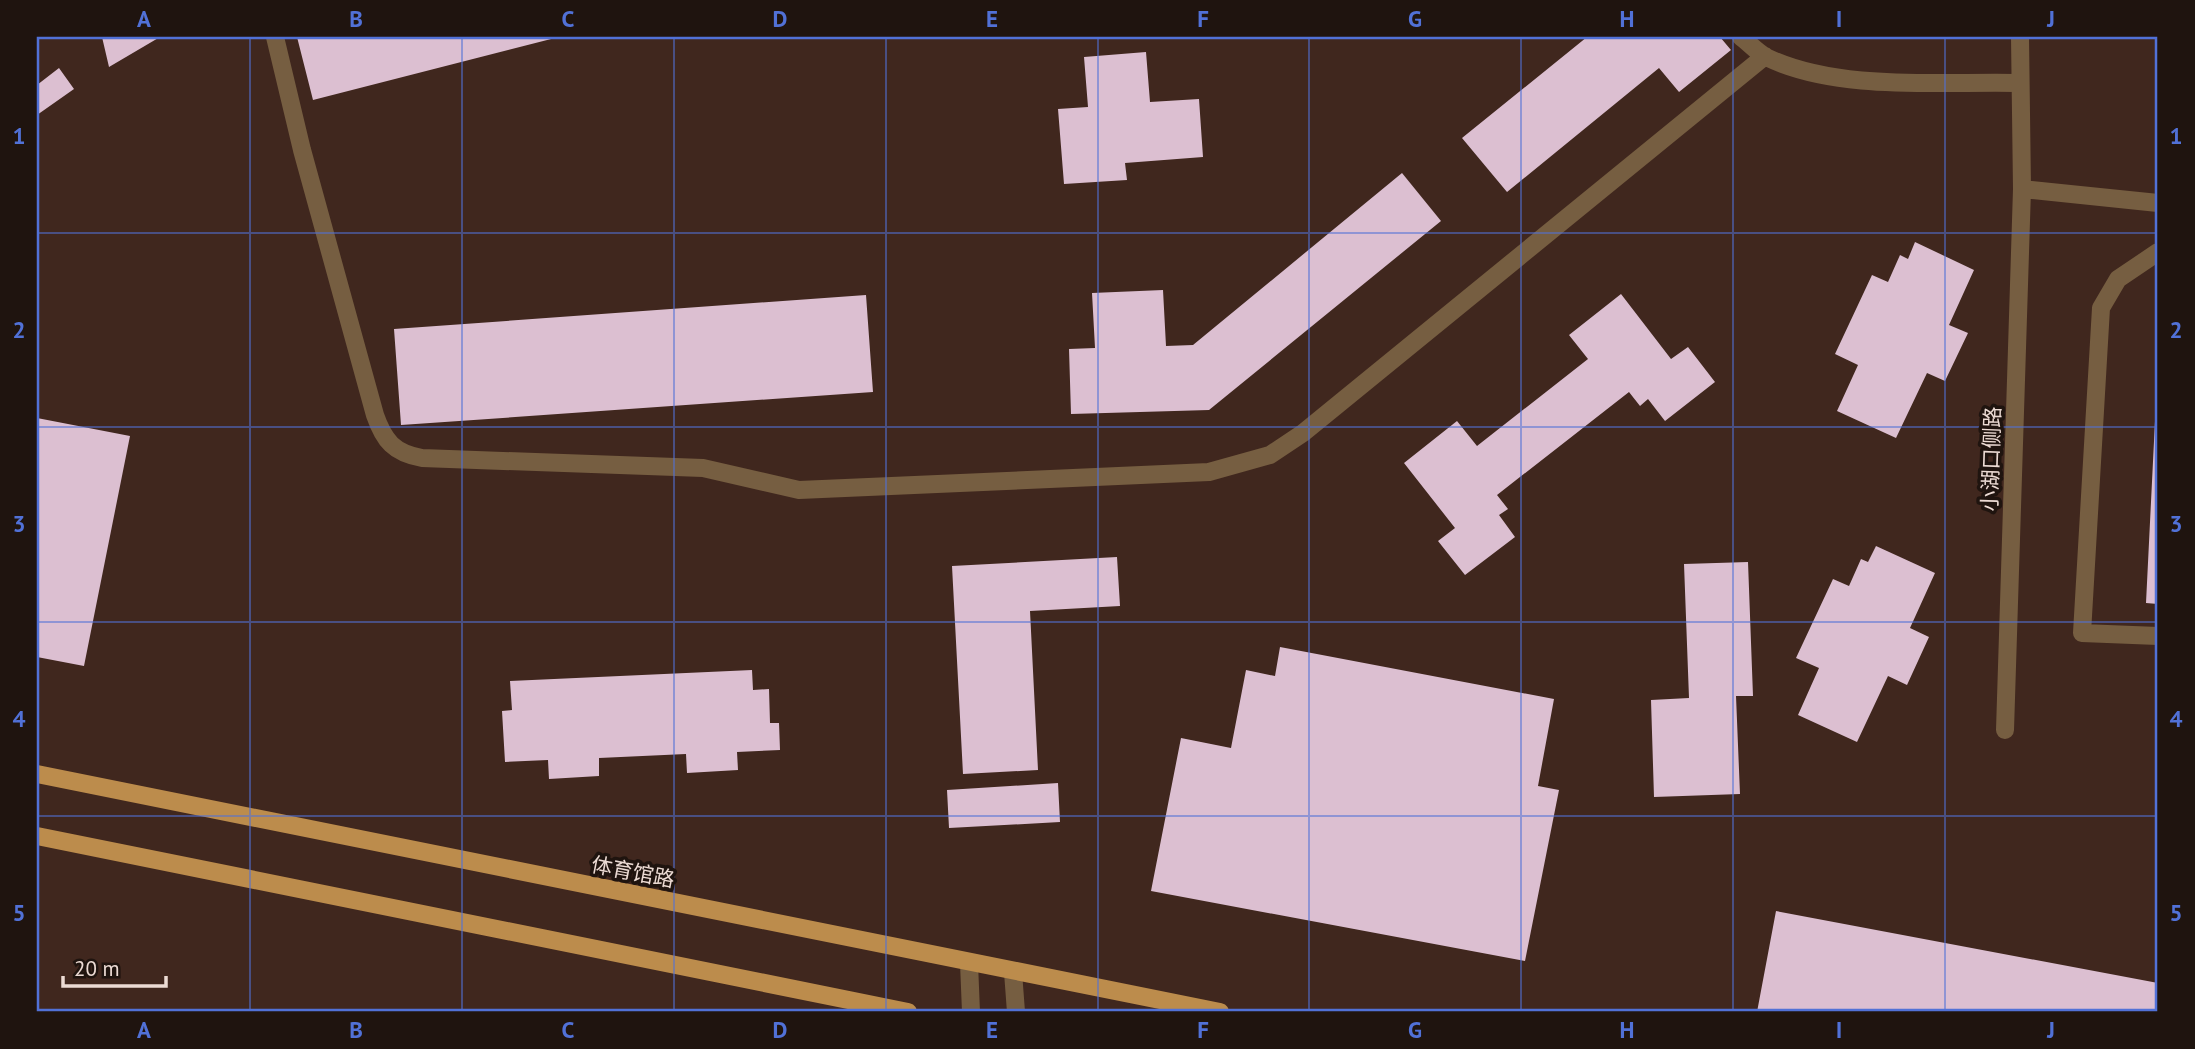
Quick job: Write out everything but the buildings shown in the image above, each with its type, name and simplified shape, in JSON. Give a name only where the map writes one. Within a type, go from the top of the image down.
[{"type":"main road","name":"体育馆路","points":[[37,774],[1220,1012]]},
{"type":"main road","points":[[37,836],[908,1012]]},
{"type":"street","points":[[275,37],[302,150],[375,415],[383,436],[391,447],[405,455],[422,458],[703,468],[799,490],[1209,472],[1270,455],[1303,433],[1765,56]]},
{"type":"street","points":[[1741,37],[1765,56],[1810,71],[1852,79],[2020,83]]},
{"type":"street","name":"小湖口侧路","points":[[2005,730],[2022,189],[2020,37]]},
{"type":"street","points":[[2022,189],[2158,203]]},
{"type":"street","points":[[2158,252],[2118,279],[2101,308],[2082,633],[2158,636]]},
{"type":"street","points":[[969,963],[971,1012]]},
{"type":"street","points":[[1013,972],[1016,1012]]},
{"type":"street","points":[[840,999],[860,1012]]}]
